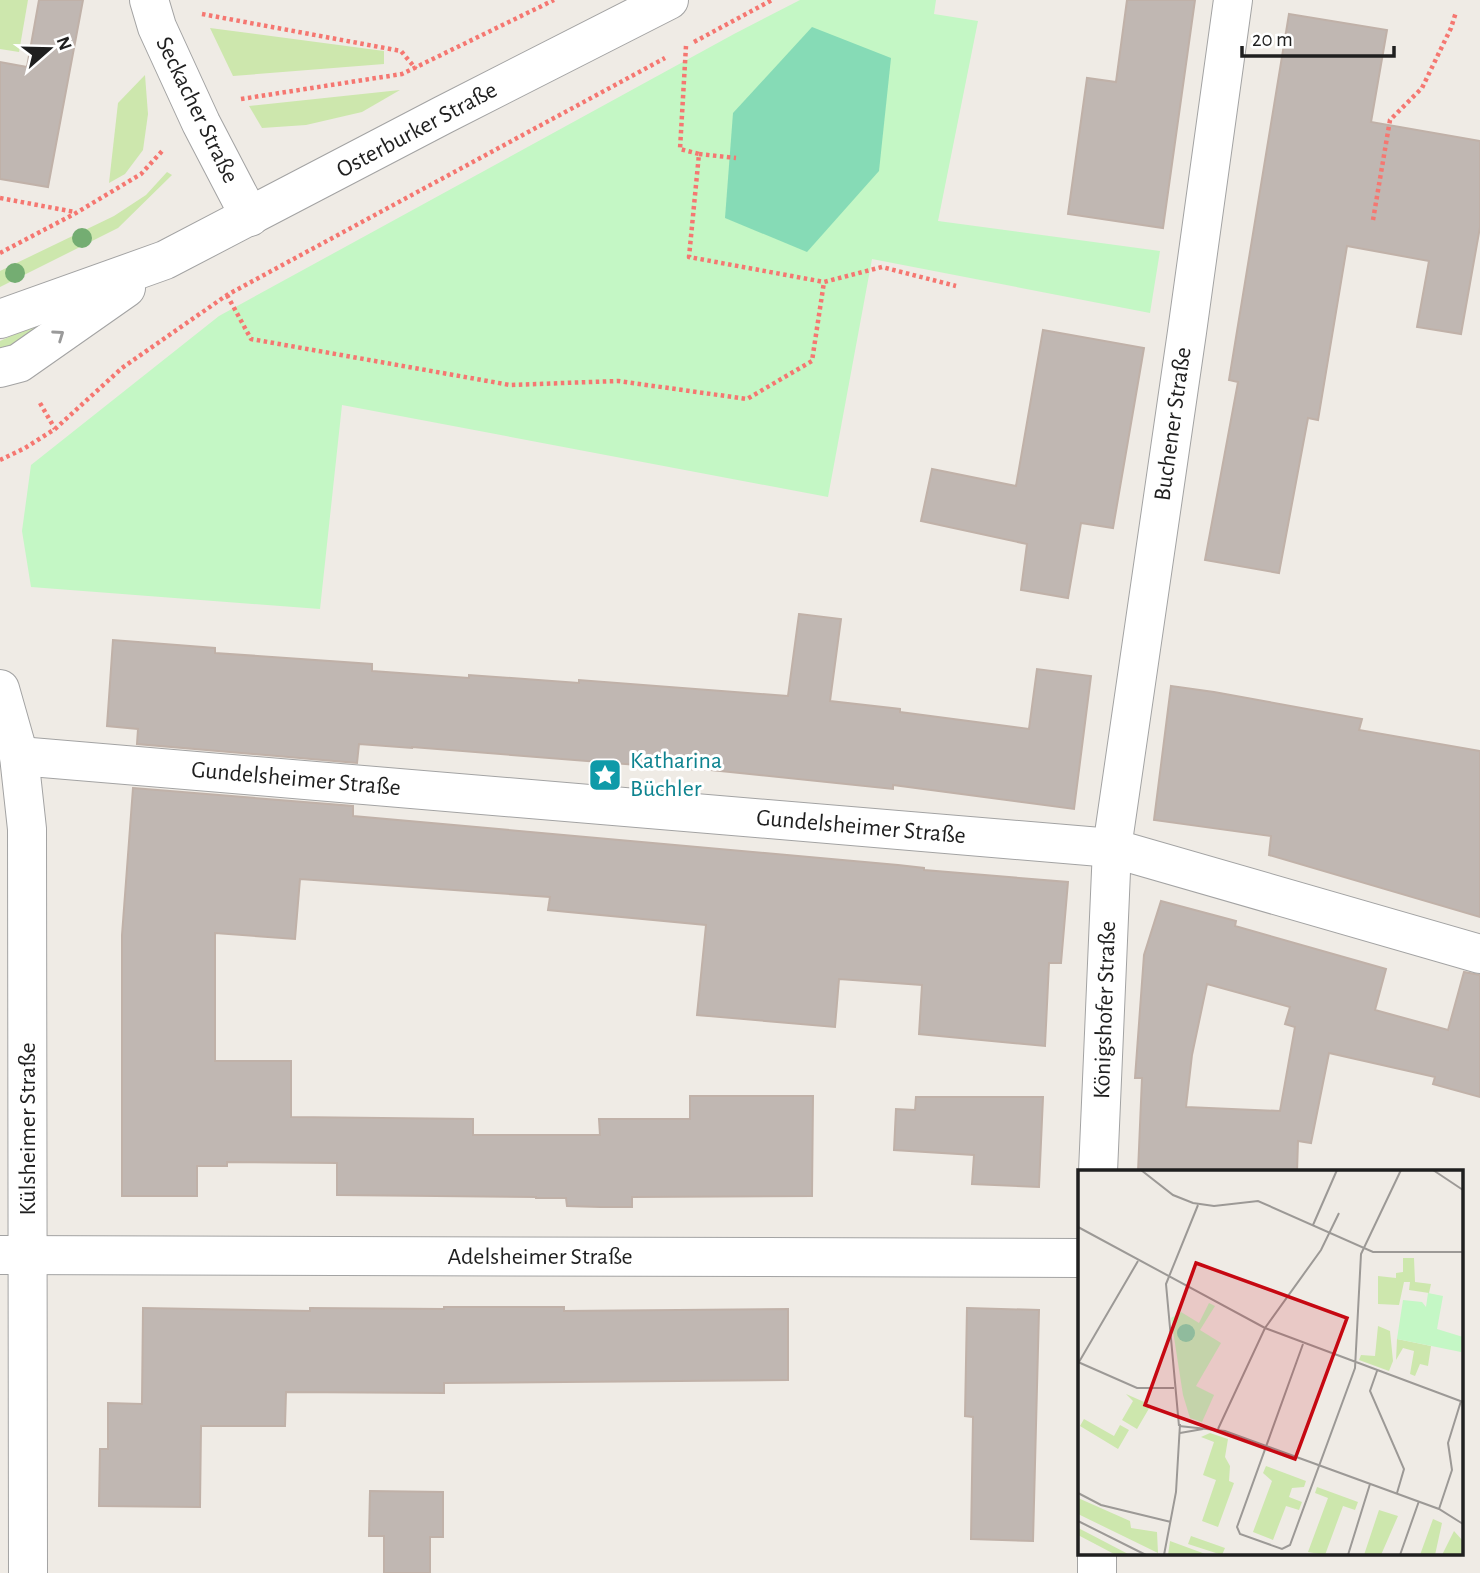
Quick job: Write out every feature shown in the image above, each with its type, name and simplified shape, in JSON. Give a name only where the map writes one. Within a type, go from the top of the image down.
[{"type":"street","name":"Osterburker Straße","points":[[0,319],[165,260],[669,0]]},
{"type":"street","name":"Buchener Straße","points":[[1112,848],[1233,0]]},
{"type":"street","name":"Seckacher Straße","points":[[153,13],[201,123],[250,217]]},
{"type":"street","name":"Osterburker Straße","points":[[0,368],[19,363],[165,260]]},
{"type":"street","name":"Külsheimer Straße","points":[[0,689],[19,756],[27,829],[14,1255],[28,1573]]},
{"type":"street","name":"Gundelsheimer Straße","points":[[19,756],[1112,848],[1480,954]]},
{"type":"street","name":"Königshofer Straße","points":[[1098,1170],[1112,848]]},
{"type":"street","name":"Adelsheimer Straße","points":[[14,1255],[1078,1258]]},
{"type":"path","points":[[0,253],[76,213],[141,174],[172,141],[244,97],[402,74],[554,0]]},
{"type":"path","points":[[0,460],[55,429],[122,368],[227,295],[772,0]]},
{"type":"path","points":[[1373,220],[1390,120],[1422,88],[1451,29],[1456,12]]},
{"type":"path","points":[[153,13],[201,14],[401,51],[415,68]]},
{"type":"path","points":[[686,46],[680,149],[736,158]]},
{"type":"path","points":[[699,154],[689,257],[824,282],[881,267],[956,286]]},
{"type":"path","points":[[0,198],[76,213]]},
{"type":"path","points":[[227,295],[251,339],[510,385],[618,381],[747,399],[812,361],[824,282]]},
{"type":"green space","points":[[0,0],[28,0],[19,52],[0,49]]},
{"type":"green space","points":[[800,0],[936,0],[934,14],[978,21],[938,221],[1160,251],[1150,313],[872,259],[828,497],[342,405],[320,609],[31,587],[22,531],[31,465],[219,316]]},
{"type":"green space","points":[[812,27],[891,58],[879,171],[807,252],[725,218],[733,113]]},
{"type":"green space","points":[[210,28],[384,51],[384,64],[233,76]]},
{"type":"green space","points":[[145,75],[148,114],[143,150],[125,174],[109,183],[118,103]]},
{"type":"green space","points":[[400,90],[362,112],[306,125],[262,128],[249,106]]},
{"type":"green space","points":[[167,172],[172,175],[118,228],[0,287],[0,271],[114,216],[146,195]]},
{"type":"green space","points":[[48,319],[0,364],[0,341]]},
{"type":"building","points":[[39,0],[83,0],[48,187],[0,179],[0,62],[27,67]]},
{"type":"building","points":[[1127,0],[1195,0],[1163,228],[1068,214],[1087,78],[1116,82]]},
{"type":"building","points":[[1289,14],[1387,30],[1371,122],[1480,141],[1480,227],[1461,334],[1417,327],[1429,261],[1347,246],[1318,420],[1308,418],[1279,573],[1205,560],[1238,382],[1229,380]]},
{"type":"building","points":[[1043,330],[1144,348],[1113,528],[1081,523],[1068,598],[1021,590],[1027,544],[921,521],[932,469],[1016,486]]},
{"type":"building","points":[[799,614],[841,619],[830,701],[1029,729],[1037,669],[1091,676],[1074,809],[893,785],[893,789],[701,769],[412,747],[359,744],[357,763],[137,744],[138,729],[107,726],[113,640],[215,648],[215,653],[372,664],[372,671],[579,683],[579,680],[788,696]]},
{"type":"building","points":[[1171,686],[1362,719],[1359,730],[1480,751],[1480,917],[1269,855],[1271,836],[1154,820]]},
{"type":"building","points":[[133,788],[353,806],[353,816],[1068,882],[1061,963],[1049,963],[1045,1046],[919,1034],[922,985],[839,979],[835,1027],[697,1015],[706,925],[548,910],[550,897],[300,879],[295,939],[215,933],[215,1061],[291,1061],[291,1117],[473,1119],[473,1135],[600,1135],[599,1119],[690,1119],[690,1096],[813,1096],[812,1196],[632,1197],[632,1207],[600,1207],[567,1206],[566,1198],[337,1195],[337,1163],[227,1162],[227,1166],[197,1166],[197,1196],[122,1196],[122,935]]},
{"type":"building","points":[[1161,901],[1236,921],[1235,926],[1386,969],[1375,1010],[1448,1030],[1464,972],[1480,975],[1480,1097],[1433,1084],[1435,1077],[1329,1053],[1311,1143],[1298,1141],[1297,1170],[1138,1170],[1142,1078],[1135,1078],[1144,955]],"holes":[[[1207,984],[1290,1007],[1285,1024],[1295,1027],[1280,1111],[1186,1107],[1192,1055]]]},
{"type":"building","points":[[916,1097],[1043,1097],[1039,1187],[972,1184],[974,1155],[894,1150],[896,1109],[915,1110]]},
{"type":"building","points":[[564,1307],[564,1311],[788,1309],[788,1380],[444,1383],[444,1393],[286,1392],[285,1426],[201,1426],[200,1507],[99,1506],[100,1449],[108,1449],[108,1403],[142,1404],[143,1308],[310,1311],[310,1308]]},
{"type":"building","points":[[967,1308],[1039,1310],[1033,1541],[971,1539],[973,1417],[965,1416]]},
{"type":"building","points":[[370,1491],[443,1492],[443,1537],[430,1537],[430,1573],[384,1573],[384,1536],[369,1536]]},
{"type":"place","name":"Katharina Büchler","points":[[605,775]]}]
